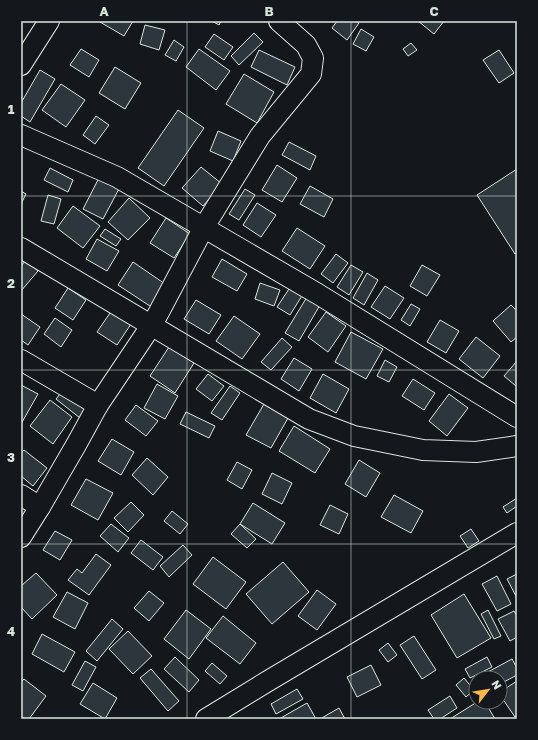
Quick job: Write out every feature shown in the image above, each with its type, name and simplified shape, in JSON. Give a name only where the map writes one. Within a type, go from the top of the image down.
[{"type":"street","points":[[21,65],[48,21]]},
{"type":"street","points":[[21,537],[98,405],[151,326],[204,227],[260,136],[311,74],[313,58],[306,45],[280,21]]},
{"type":"street","points":[[21,135],[117,177],[318,294],[517,417]]},
{"type":"street","points":[[21,248],[309,419],[354,436],[423,450],[476,452],[517,446]]},
{"type":"street","points":[[21,360],[98,405]]},
{"type":"street","points":[[21,495],[40,506]]},
{"type":"street","points":[[206,719],[517,533]]},
{"type":"building","points":[[133,21],[124,36],[100,22]]},
{"type":"building","points":[[212,21],[221,21],[219,25]]},
{"type":"building","points":[[337,21],[356,21],[359,23],[347,40],[332,28]]},
{"type":"building","points":[[418,21],[444,21],[434,34]]},
{"type":"building","points":[[145,25],[165,30],[159,50],[140,44]]},
{"type":"building","points":[[361,29],[374,37],[366,51],[353,44]]},
{"type":"building","points":[[254,33],[263,42],[239,65],[231,56]]},
{"type":"building","points":[[214,34],[233,47],[224,60],[205,47]]},
{"type":"building","points":[[174,40],[184,47],[176,61],[165,55]]},
{"type":"building","points":[[411,43],[417,50],[408,56],[403,49]]},
{"type":"building","points":[[81,49],[99,60],[89,77],[70,65]]},
{"type":"building","points":[[199,49],[230,71],[216,90],[186,67]]},
{"type":"building","points":[[259,50],[295,67],[287,85],[251,67]]},
{"type":"building","points":[[499,50],[514,73],[499,83],[483,60]]},
{"type":"building","points":[[115,67],[141,83],[125,109],[99,93]]},
{"type":"building","points":[[40,70],[55,79],[30,122],[21,116],[21,103]]},
{"type":"building","points":[[244,74],[274,92],[257,123],[226,104]]},
{"type":"building","points":[[61,84],[85,100],[66,127],[42,110]]},
{"type":"building","points":[[178,110],[204,128],[164,186],[138,168]]},
{"type":"building","points":[[96,116],[109,125],[95,144],[83,135]]},
{"type":"building","points":[[218,131],[241,141],[233,161],[210,151]]},
{"type":"building","points":[[289,142],[316,156],[310,170],[282,155]]},
{"type":"building","points":[[277,165],[297,178],[282,202],[262,190]]},
{"type":"building","points":[[201,167],[222,184],[203,206],[182,188]]},
{"type":"building","points":[[50,168],[73,180],[68,192],[44,180]]},
{"type":"building","points":[[517,169],[517,252],[515,254],[477,195]]},
{"type":"building","points":[[101,174],[121,185],[103,219],[83,209]]},
{"type":"building","points":[[310,186],[333,199],[324,217],[300,204]]},
{"type":"building","points":[[245,189],[255,195],[239,220],[229,214]]},
{"type":"building","points":[[21,191],[26,194],[21,204]]},
{"type":"building","points":[[48,195],[61,199],[54,224],[41,221]]},
{"type":"building","points":[[129,198],[150,218],[128,240],[108,222]]},
{"type":"building","points":[[257,203],[276,215],[261,237],[243,225]]},
{"type":"building","points":[[73,206],[100,226],[83,248],[57,228]]},
{"type":"building","points":[[166,218],[190,234],[174,258],[150,243]]},
{"type":"building","points":[[297,228],[325,246],[310,269],[282,251]]},
{"type":"building","points":[[105,229],[121,239],[116,246],[100,236]]},
{"type":"building","points":[[97,239],[119,251],[107,271],[86,259]]},
{"type":"building","points":[[336,254],[348,263],[333,283],[321,274]]},
{"type":"building","points":[[222,259],[247,274],[237,291],[212,277]]},
{"type":"building","points":[[26,260],[38,271],[21,291],[21,266]]},
{"type":"building","points":[[133,262],[168,286],[153,308],[118,285]]},
{"type":"building","points":[[351,265],[363,272],[349,295],[337,287]]},
{"type":"building","points":[[422,265],[440,275],[427,296],[410,286]]},
{"type":"building","points":[[367,273],[378,280],[364,305],[353,298]]},
{"type":"building","points":[[260,283],[280,290],[274,306],[255,299]]},
{"type":"building","points":[[293,283],[305,291],[290,315],[277,307]]},
{"type":"building","points":[[385,286],[404,298],[390,319],[371,307]]},
{"type":"building","points":[[68,288],[86,300],[73,320],[55,308]]},
{"type":"building","points":[[307,297],[320,305],[299,341],[285,333]]},
{"type":"building","points":[[196,300],[221,315],[209,334],[184,319]]},
{"type":"building","points":[[411,304],[420,309],[410,326],[401,320]]},
{"type":"building","points":[[511,305],[517,311],[517,337],[511,342],[493,321]]},
{"type":"building","points":[[112,310],[131,324],[117,345],[97,332]]},
{"type":"building","points":[[326,312],[346,326],[328,352],[308,337]]},
{"type":"building","points":[[21,314],[40,327],[28,345],[21,340]]},
{"type":"building","points":[[234,316],[260,334],[242,359],[216,341]]},
{"type":"building","points":[[55,318],[72,330],[61,347],[44,334]]},
{"type":"building","points":[[440,320],[459,331],[446,353],[427,342]]},
{"type":"building","points":[[351,332],[383,349],[366,379],[335,362]]},
{"type":"building","points":[[476,337],[500,356],[483,378],[459,359]]},
{"type":"building","points":[[282,338],[292,347],[271,370],[261,362]]},
{"type":"building","points":[[169,347],[194,363],[175,393],[150,376]]},
{"type":"building","points":[[294,358],[312,369],[299,391],[281,379]]},
{"type":"building","points":[[385,360],[397,367],[389,382],[377,376]]},
{"type":"building","points":[[517,361],[517,385],[516,386],[504,376]]},
{"type":"building","points":[[208,374],[224,386],[212,401],[196,389]]},
{"type":"building","points":[[323,374],[349,389],[336,413],[310,398]]},
{"type":"building","points":[[413,379],[435,393],[424,410],[402,396]]},
{"type":"building","points":[[68,384],[92,404],[80,418],[56,399]]},
{"type":"building","points":[[157,384],[178,396],[165,419],[144,408]]},
{"type":"building","points":[[21,385],[38,394],[21,424]]},
{"type":"building","points":[[230,386],[240,393],[222,420],[211,413]]},
{"type":"building","points":[[449,394],[468,408],[447,436],[429,421]]},
{"type":"building","points":[[50,400],[72,417],[53,444],[30,426]]},
{"type":"building","points":[[264,404],[288,418],[271,448],[246,435]]},
{"type":"building","points":[[136,405],[158,421],[146,436],[125,420]]},
{"type":"building","points":[[186,412],[215,426],[209,438],[180,424]]},
{"type":"building","points":[[294,426],[330,449],[315,473],[279,451]]},
{"type":"building","points":[[112,439],[134,452],[121,475],[98,461]]},
{"type":"building","points":[[24,450],[47,468],[33,486],[21,476],[21,453]]},
{"type":"building","points":[[147,458],[168,477],[153,495],[132,475]]},
{"type":"building","points":[[359,460],[380,473],[366,497],[345,484]]},
{"type":"building","points":[[237,462],[252,470],[242,489],[227,480]]},
{"type":"building","points":[[272,473],[292,483],[282,504],[262,494]]},
{"type":"building","points":[[86,479],[113,493],[98,520],[71,505]]},
{"type":"building","points":[[394,495],[423,511],[411,533],[381,517]]},
{"type":"building","points":[[517,498],[517,506],[507,513],[503,507]]},
{"type":"building","points":[[131,502],[144,515],[128,532],[114,518]]},
{"type":"building","points":[[253,503],[285,523],[272,544],[240,524]]},
{"type":"building","points":[[21,505],[28,511],[21,520]]},
{"type":"building","points":[[330,505],[348,514],[339,534],[320,525]]},
{"type":"building","points":[[172,511],[188,524],[180,534],[164,521]]},
{"type":"building","points":[[111,524],[129,538],[118,552],[100,536]]},
{"type":"building","points":[[240,524],[256,539],[247,548],[231,534]]},
{"type":"building","points":[[471,529],[479,541],[468,548],[460,536]]},
{"type":"building","points":[[55,531],[72,540],[60,560],[43,550]]},
{"type":"building","points":[[141,540],[163,557],[153,570],[131,553]]},
{"type":"building","points":[[183,545],[192,555],[169,577],[160,566]]},
{"type":"building","points":[[96,554],[111,565],[89,595],[68,580],[77,569],[82,573]]},
{"type":"building","points":[[213,557],[246,582],[226,609],[193,584]]},
{"type":"building","points":[[283,562],[309,592],[272,624],[246,594]]},
{"type":"building","points":[[36,573],[57,595],[32,619],[21,607],[21,586]]},
{"type":"building","points":[[517,574],[517,598],[507,579]]},
{"type":"building","points":[[497,576],[511,604],[497,611],[482,584]]},
{"type":"building","points":[[317,590],[336,604],[317,630],[298,616]]},
{"type":"building","points":[[149,591],[164,603],[149,621],[134,608]]},
{"type":"building","points":[[67,592],[88,603],[75,629],[53,617]]},
{"type":"building","points":[[464,594],[491,638],[457,658],[431,615]]},
{"type":"building","points":[[186,610],[211,629],[189,659],[164,639]]},
{"type":"building","points":[[488,610],[501,636],[494,639],[481,614]]},
{"type":"building","points":[[514,611],[517,616],[517,637],[510,641],[498,619]]},
{"type":"building","points":[[223,616],[256,643],[240,664],[206,638]]},
{"type":"building","points":[[112,619],[123,629],[97,661],[86,651]]},
{"type":"building","points":[[128,631],[152,656],[133,674],[109,649]]},
{"type":"building","points":[[42,634],[75,652],[64,672],[32,654]]},
{"type":"building","points":[[414,636],[436,670],[422,679],[400,645]]},
{"type":"building","points":[[388,643],[397,655],[388,662],[379,650]]},
{"type":"building","points":[[175,657],[199,680],[189,692],[164,669]]},
{"type":"building","points":[[487,657],[492,667],[486,670],[468,670],[468,674],[465,669]]},
{"type":"building","points":[[512,659],[517,668],[517,675],[508,680],[508,670],[492,670]]},
{"type":"building","points":[[85,661],[96,667],[83,691],[72,685]]},
{"type":"building","points":[[212,663],[227,676],[220,684],[205,671]]},
{"type":"building","points":[[371,665],[381,685],[357,697],[347,677]]},
{"type":"building","points":[[151,669],[179,701],[168,711],[140,678]]},
{"type":"building","points":[[464,678],[468,683],[468,695],[466,697],[456,685]]},
{"type":"building","points":[[24,679],[46,696],[29,719],[25,719],[21,716],[21,682]]},
{"type":"building","points":[[517,681],[517,715],[515,717],[508,707],[508,687]]},
{"type":"building","points":[[93,683],[117,698],[105,719],[80,704]]},
{"type":"building","points":[[297,689],[303,699],[276,714],[271,704]]},
{"type":"building","points":[[450,696],[457,708],[440,719],[434,719],[428,710]]},
{"type":"building","points":[[307,703],[316,719],[279,719]]},
{"type":"building","points":[[339,708],[345,719],[320,719]]},
{"type":"building","points":[[468,708],[468,710],[490,710],[495,719],[450,719]]}]
